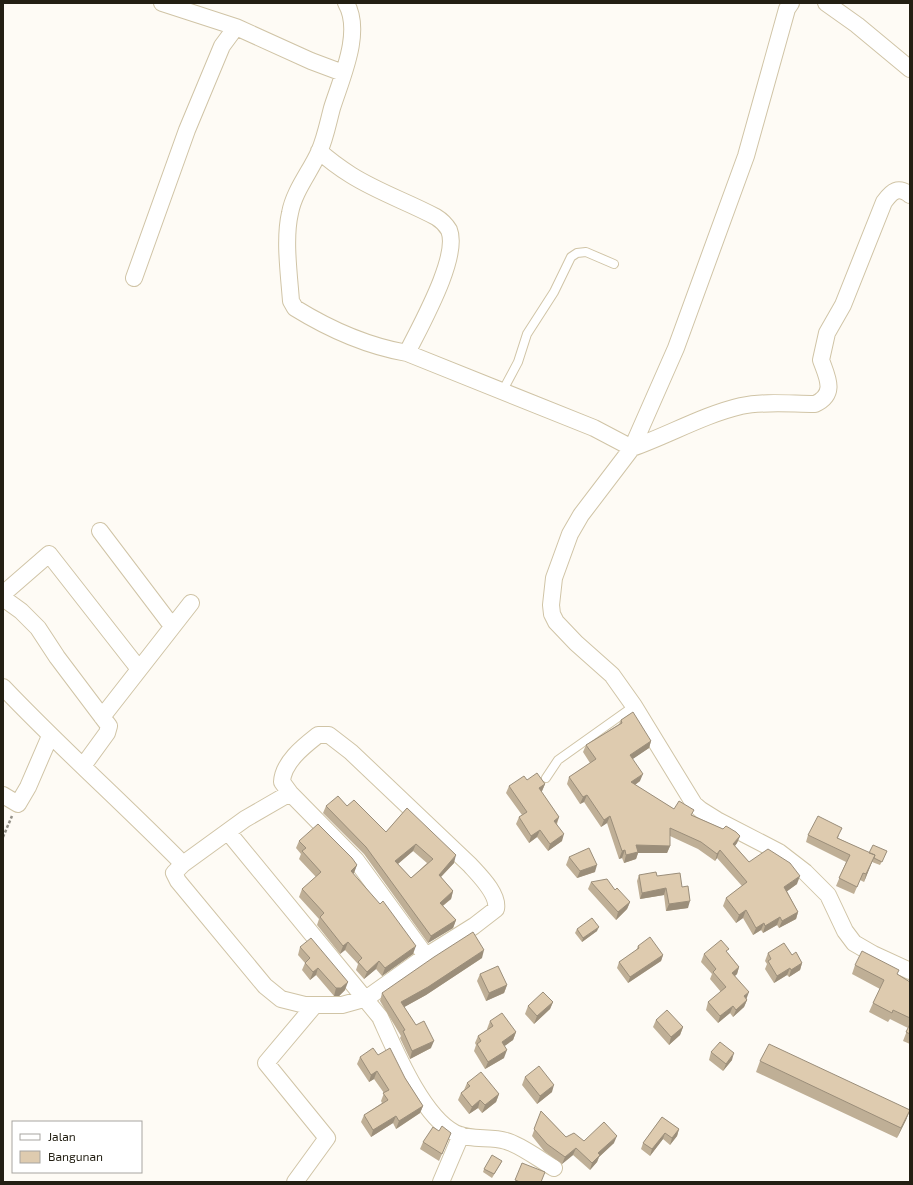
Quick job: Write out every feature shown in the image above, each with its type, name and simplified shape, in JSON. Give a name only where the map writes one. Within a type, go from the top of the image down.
[{"type":"street","points":[[162,3],[236,27],[311,61],[343,72]]},
{"type":"street","points":[[346,3],[352,16],[351,47],[319,151],[303,181],[290,211],[288,237],[293,305],[310,318],[349,336],[384,349],[407,353],[594,428],[632,448]]},
{"type":"street","points":[[791,3],[746,156],[676,348],[632,448],[591,500],[570,534],[554,578],[551,605],[552,614],[556,622],[576,643],[612,675],[634,706],[690,797],[701,810],[779,852],[805,872],[828,895],[845,931],[854,944],[910,971]]},
{"type":"street","points":[[826,3],[857,25],[910,69]]},
{"type":"street","points":[[134,278],[187,130],[222,46],[236,27]]},
{"type":"street","points":[[319,151],[351,175],[382,193],[437,218],[449,231],[450,240],[447,263],[439,286],[407,353]]},
{"type":"street","points":[[632,448],[699,420],[742,406],[758,404],[815,404],[821,401],[826,396],[829,384],[827,373],[820,360],[828,333],[843,305],[884,202],[890,193],[896,190],[903,190],[910,195]]},
{"type":"street","points":[[100,531],[172,626]]},
{"type":"street","points":[[3,594],[49,554],[139,669]]},
{"type":"street","points":[[3,598],[21,610],[38,628],[57,657],[109,726],[107,733],[83,766]]},
{"type":"street","points":[[102,717],[191,603]]},
{"type":"street","points":[[3,687],[50,736],[83,766],[183,864]]},
{"type":"street","points":[[290,793],[245,819],[174,872],[178,881],[265,986],[281,999],[293,1003],[314,1006],[342,1005],[367,998],[426,956],[493,912],[496,905],[486,882],[470,865],[351,752],[329,735],[318,735],[306,744],[289,763],[283,773],[282,782],[290,793],[356,860],[426,956]]},
{"type":"street","points":[[3,795],[18,804],[28,787],[50,736]]},
{"type":"street","points":[[228,832],[367,998],[380,1017],[396,1051],[430,1111],[454,1133],[508,1141],[554,1168]]},
{"type":"street","points":[[295,1182],[327,1138],[266,1064],[314,1006]]},
{"type":"street","points":[[441,1182],[461,1135]]},
{"type":"lane","points":[[502,392],[518,362],[527,334],[554,292],[571,257],[576,253],[586,252],[614,264]]},
{"type":"lane","points":[[546,778],[558,760],[634,706]]},
{"type":"path","points":[[3,837],[18,804]]},
{"type":"building","points":[[633,712],[651,741],[630,755],[643,774],[631,782],[674,809],[679,801],[694,810],[691,815],[723,829],[726,826],[736,832],[740,836],[733,844],[749,862],[768,849],[790,863],[800,876],[784,887],[798,912],[782,921],[780,917],[765,926],[764,923],[756,928],[746,910],[739,915],[726,898],[747,882],[720,850],[717,854],[701,842],[670,828],[670,846],[636,845],[638,852],[626,855],[625,850],[622,851],[610,816],[604,820],[587,795],[583,797],[569,777],[596,759],[586,745],[622,723],[621,720]]},
{"type":"building","points":[[537,773],[545,784],[539,788],[559,817],[554,821],[564,834],[550,844],[540,830],[531,836],[519,817],[527,812],[509,786],[524,776],[527,780]]},
{"type":"building","points":[[338,796],[347,806],[354,800],[386,832],[407,808],[456,855],[439,875],[453,891],[440,903],[456,920],[431,936],[366,847],[326,806]],"holes":[[[416,844],[433,859],[411,878],[395,861]]]},
{"type":"building","points":[[818,816],[842,828],[837,838],[875,855],[866,874],[863,873],[857,887],[839,878],[850,855],[808,835]]},
{"type":"building","points":[[318,824],[352,858],[357,865],[351,871],[380,904],[383,901],[416,946],[385,968],[379,961],[367,972],[358,962],[362,958],[348,942],[343,946],[320,917],[324,913],[302,889],[321,872],[302,851],[306,848],[299,841]]},
{"type":"building","points":[[873,845],[887,851],[882,862],[874,858],[875,855],[869,853]]},
{"type":"building","points":[[589,848],[597,865],[580,871],[569,857]]},
{"type":"building","points":[[656,872],[657,876],[680,873],[682,887],[688,886],[690,901],[669,904],[666,888],[642,893],[639,875]]},
{"type":"building","points":[[607,879],[615,890],[617,888],[630,902],[618,912],[591,882]]},
{"type":"building","points":[[592,918],[599,927],[583,938],[577,929]]},
{"type":"building","points":[[473,932],[484,950],[428,987],[401,1002],[416,1025],[424,1021],[434,1041],[412,1051],[403,1031],[405,1030],[382,993]]},
{"type":"building","points":[[650,937],[663,955],[630,977],[619,962],[639,948],[638,946]]},
{"type":"building","points":[[311,938],[348,982],[341,988],[336,988],[318,968],[313,972],[305,963],[310,958],[300,947]]},
{"type":"building","points":[[721,940],[729,949],[726,951],[739,967],[732,973],[749,992],[744,996],[747,1000],[736,1010],[733,1006],[720,1016],[708,1002],[726,987],[713,972],[716,969],[704,954]]},
{"type":"building","points":[[784,943],[792,955],[796,952],[802,963],[777,976],[768,961],[771,959],[768,953]]},
{"type":"building","points":[[862,951],[899,970],[897,974],[910,982],[910,1018],[893,1010],[892,1013],[873,1003],[884,980],[855,965]]},
{"type":"building","points":[[498,966],[507,985],[489,993],[480,974]]},
{"type":"building","points":[[543,992],[553,1002],[537,1016],[528,1006]]},
{"type":"building","points":[[667,1010],[683,1027],[671,1037],[656,1020]]},
{"type":"building","points":[[502,1013],[516,1032],[502,1042],[507,1050],[488,1062],[477,1044],[481,1041],[478,1036],[493,1026],[490,1021]]},
{"type":"building","points":[[910,1024],[910,1034],[906,1032]]},
{"type":"building","points":[[720,1042],[734,1053],[726,1064],[711,1052]]},
{"type":"building","points":[[769,1044],[910,1110],[901,1128],[760,1061]]},
{"type":"building","points":[[373,1048],[378,1055],[390,1048],[405,1078],[423,1106],[399,1121],[396,1116],[373,1130],[364,1115],[388,1100],[383,1093],[389,1090],[377,1071],[371,1075],[360,1057]]},
{"type":"building","points":[[539,1066],[554,1085],[540,1096],[525,1077]]},
{"type":"building","points":[[481,1072],[499,1094],[485,1105],[480,1100],[472,1107],[461,1093],[470,1086],[467,1083]]},
{"type":"building","points":[[541,1111],[566,1137],[574,1133],[584,1141],[604,1122],[617,1136],[598,1153],[600,1155],[592,1163],[576,1148],[565,1157],[547,1144],[534,1129]]},
{"type":"building","points":[[662,1117],[679,1129],[672,1138],[665,1133],[652,1149],[643,1143]]},
{"type":"building","points":[[442,1126],[451,1133],[442,1154],[423,1142],[433,1127],[439,1131]]},
{"type":"building","points":[[492,1155],[502,1161],[494,1174],[484,1169]]},
{"type":"building","points":[[522,1163],[545,1172],[541,1182],[520,1182],[515,1180]]}]
